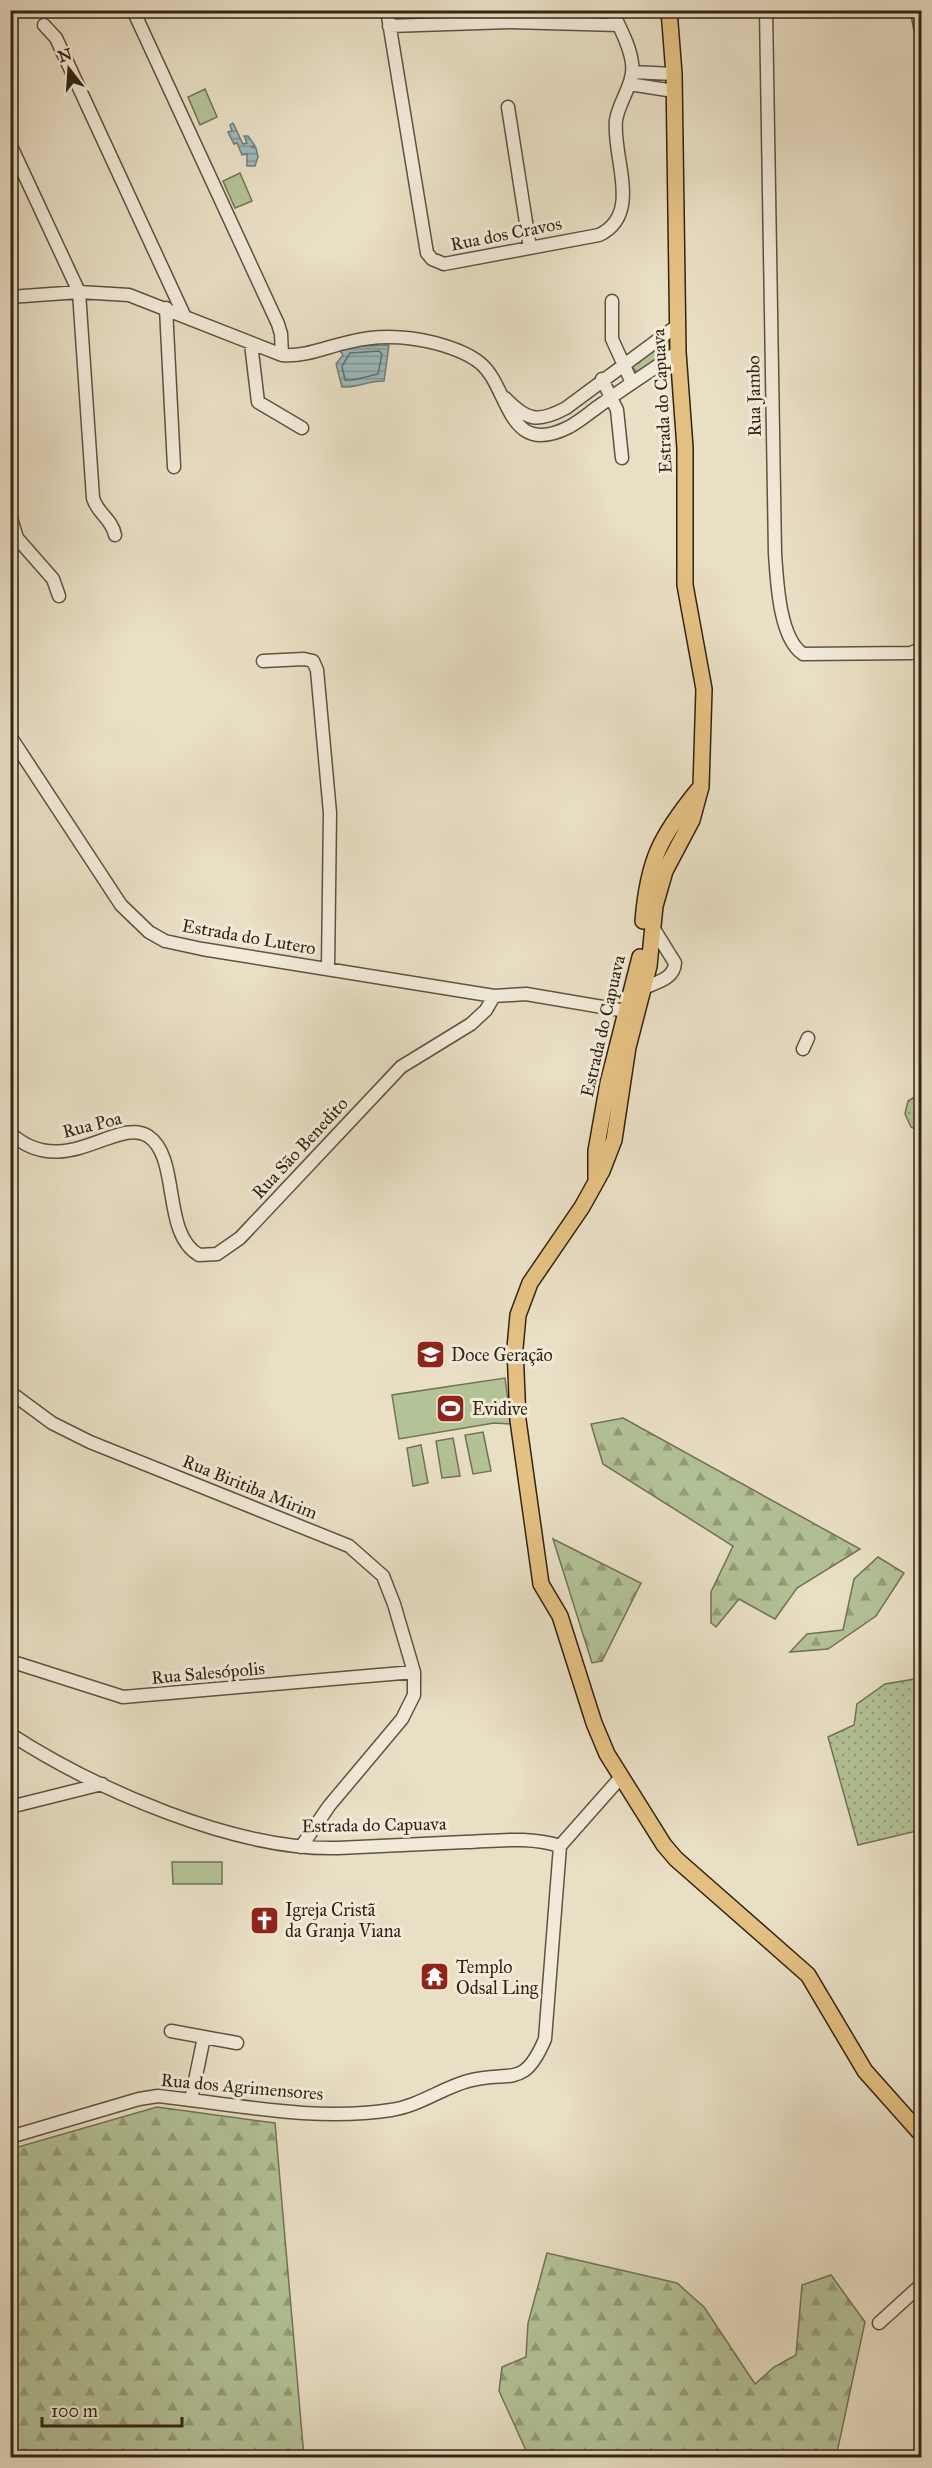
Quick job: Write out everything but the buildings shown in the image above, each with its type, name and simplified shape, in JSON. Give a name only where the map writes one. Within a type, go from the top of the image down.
[{"type":"main road","name":"Estrada do Capuava","points":[[669,10],[674,74],[678,352],[685,448],[684,585],[704,689],[700,787],[692,820],[659,888],[644,988],[628,1047],[617,1131],[607,1159],[582,1208],[547,1255],[523,1298],[518,1315],[515,1373],[528,1500],[541,1584],[560,1616],[594,1723],[621,1777],[664,1845],[676,1859],[717,1898],[808,1975],[865,2071],[921,2135]]},
{"type":"main road","name":"Estrada do Capuava","points":[[596,1180],[595,1164],[600,1128],[638,969],[647,884],[657,848],[674,819],[700,787]]},
{"type":"main road","points":[[657,848],[667,847],[673,856]]},
{"type":"main road","points":[[600,1128],[608,1132],[617,1131]]},
{"type":"street","points":[[133,10],[278,324],[282,355]]},
{"type":"street","name":"Rua dos Cravos","points":[[387,10],[428,253],[432,259],[444,264],[599,235],[610,230],[618,221],[623,199],[616,125],[631,78]]},
{"type":"street","points":[[612,10],[631,56],[631,78]]},
{"type":"street","name":"Rua Jambo","points":[[766,10],[775,553],[777,585],[786,629],[791,643],[803,654],[911,653],[921,648]]},
{"type":"street","points":[[917,10],[921,37]]},
{"type":"street","points":[[389,26],[509,16],[618,25]]},
{"type":"street","points":[[44,25],[56,38],[184,315]]},
{"type":"street","points":[[631,78],[674,74]]},
{"type":"street","points":[[631,78],[674,91]]},
{"type":"street","points":[[508,107],[530,248]]},
{"type":"street","points":[[10,144],[79,292],[94,503],[109,520],[114,534]]},
{"type":"street","points":[[10,297],[79,292],[129,295],[282,355],[306,354],[352,341],[374,338],[405,338],[435,343],[465,353],[482,364],[502,395],[518,412],[540,418],[566,408],[602,379],[678,325]]},
{"type":"street","points":[[612,301],[612,339],[632,383]]},
{"type":"street","points":[[166,308],[174,467]]},
{"type":"street","points":[[251,344],[258,402],[302,428]]},
{"type":"street","points":[[502,395],[511,417],[537,434],[547,434],[569,427],[678,352]]},
{"type":"street","points":[[602,379],[612,397],[619,418],[622,458]]},
{"type":"street","points":[[587,391],[597,407]]},
{"type":"street","points":[[10,515],[17,538],[53,579],[59,596]]},
{"type":"street","points":[[263,661],[304,658],[313,662],[317,670],[330,813],[328,968]]},
{"type":"street","name":"Estrada do Lutero","points":[[10,736],[15,749],[121,905],[149,932],[165,941],[494,996],[526,994],[626,1014]]},
{"type":"street","points":[[644,988],[671,976],[675,963],[652,926]]},
{"type":"street","name":"Rua São Benedito","points":[[166,1171],[184,1243],[199,1255],[217,1254],[228,1248],[401,1067],[471,1024],[486,1010],[494,996]]},
{"type":"street","name":"Rua Poa","points":[[10,1133],[27,1146],[44,1152],[61,1152],[136,1132],[146,1135],[153,1141],[166,1171]]},
{"type":"street","name":"Rua Biritiba Mirim","points":[[10,1392],[52,1423],[90,1442],[349,1546],[383,1576],[394,1604],[414,1672]]},
{"type":"street","name":"Rua Salesópolis","points":[[10,1661],[123,1697],[414,1672]]},
{"type":"street","points":[[301,1848],[329,1806],[405,1713],[414,1695],[414,1672]]},
{"type":"street","name":"Estrada do Capuava","points":[[10,1734],[39,1753],[102,1784],[231,1834],[301,1848],[528,1838],[560,1846]]},
{"type":"street","points":[[560,1846],[621,1777]]},
{"type":"street","points":[[10,1807],[102,1784]]},
{"type":"street","name":"Rua dos Agrimensores","points":[[10,2137],[140,2099],[158,2096],[277,2111],[393,2110],[417,2103],[471,2080],[517,2076],[539,2053],[545,2038],[560,1846]]},
{"type":"street","points":[[171,2031],[237,2043]]},
{"type":"street","points":[[191,2100],[204,2037]]},
{"type":"street","points":[[879,2323],[921,2284]]},
{"type":"green space","points":[[205,89],[217,117],[200,125],[188,97]]},
{"type":"green space","points":[[240,173],[252,201],[235,208],[223,181]]},
{"type":"green space","points":[[666,339],[670,343],[669,350],[638,373],[631,366]]},
{"type":"green space","points":[[921,1093],[921,1132],[911,1127],[905,1114],[908,1101]]},
{"type":"green space","name":"Evidive","points":[[505,1378],[511,1424],[494,1423],[399,1439],[392,1395]]},
{"type":"green space","points":[[623,1418],[860,1549],[797,1588],[775,1619],[739,1599],[716,1627],[711,1623],[711,1592],[733,1546],[603,1464],[591,1424]]},
{"type":"green space","points":[[483,1432],[491,1471],[473,1474],[465,1435]]},
{"type":"green space","points":[[453,1438],[460,1476],[442,1478],[436,1441]]},
{"type":"green space","points":[[421,1445],[428,1483],[413,1486],[407,1448]]},
{"type":"green space","points":[[553,1539],[641,1583],[602,1661],[592,1663]]},
{"type":"green space","points":[[878,1557],[904,1573],[876,1616],[828,1649],[790,1652],[807,1634],[843,1630],[854,1579]]},
{"type":"green space","points":[[921,1678],[921,1830],[858,1845],[828,1737],[854,1725],[857,1704],[885,1684]]},
{"type":"green space","points":[[172,1862],[222,1862],[222,1884],[173,1884]]},
{"type":"green space","points":[[157,2107],[275,2123],[304,2457],[11,2457],[11,2149]]},
{"type":"green space","points":[[547,2253],[677,2283],[704,2307],[755,2384],[774,2367],[796,2355],[802,2285],[831,2275],[865,2322],[836,2457],[529,2457],[499,2391],[502,2367],[526,2357],[528,2323]]},
{"type":"water","points":[[233,123],[243,144],[247,143],[244,136],[248,136],[255,146],[251,147],[256,148],[258,157],[255,166],[247,166],[247,154],[242,155],[237,143],[234,144],[228,132],[232,131],[230,125]]},
{"type":"water","points":[[389,345],[384,381],[342,387],[336,364],[343,355],[337,347]]},
{"type":"place","name":"Doce Geração","points":[[430,1355]]},
{"type":"place","name":"Evidive","points":[[451,1409]]},
{"type":"place","name":"Igreja Cristã da Granja Viana","points":[[264,1920]]},
{"type":"place","name":"Templo Odsal Ling","points":[[435,1977]]}]
